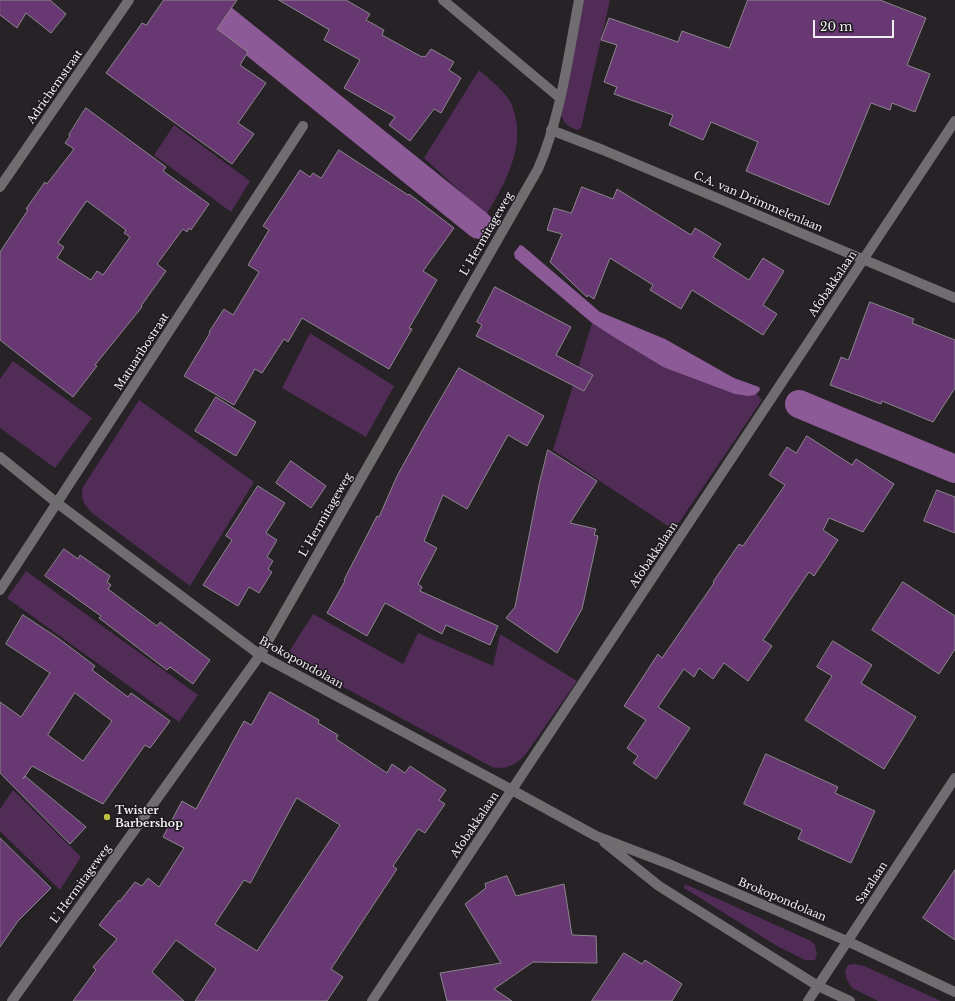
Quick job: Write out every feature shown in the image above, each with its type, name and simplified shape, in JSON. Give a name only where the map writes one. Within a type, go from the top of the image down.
[{"type":"street","name":"Adrichemstraat","points":[[0,187],[129,0]]},
{"type":"street","points":[[443,0],[560,98]]},
{"type":"street","name":"L' Hermitageweg","points":[[12,1001],[260,656],[538,169],[546,151],[560,98],[579,0]]},
{"type":"street","name":"Afobakkalaan","points":[[372,1001],[955,121]]},
{"type":"street","name":"Matuaribostraat","points":[[0,590],[303,126]]},
{"type":"street","name":"C.A. van Drimmelenlaan","points":[[551,130],[603,150],[955,298]]},
{"type":"street","name":"Brokopondolaan","points":[[0,457],[57,504],[260,656],[596,836],[669,864],[847,941],[955,992]]},
{"type":"street","name":"Saralaan","points":[[808,1001],[955,778]]},
{"type":"street","name":"Brokopondolaan","points":[[596,836],[659,886],[818,986],[850,1001]]},
{"type":"shaded area","points":[[584,0],[610,0],[581,128],[577,130],[565,123],[560,110]]},
{"type":"shaded area","points":[[479,70],[508,98],[515,115],[517,128],[515,154],[511,167],[486,215],[424,158]]},
{"type":"shaded area","points":[[174,125],[250,181],[231,212],[154,155]]},
{"type":"shaded area","points":[[520,245],[600,312],[665,339],[734,378],[759,387],[760,390],[755,395],[748,396],[735,394],[663,367],[592,323],[515,258],[514,253]]},
{"type":"shaded area","points":[[592,323],[663,367],[755,395],[757,394],[762,400],[674,530],[553,450]]},
{"type":"shaded area","points":[[310,333],[394,386],[366,437],[282,388]]},
{"type":"shaded area","points":[[13,361],[92,418],[55,468],[0,428],[0,379]]},
{"type":"shaded area","points":[[139,400],[254,482],[190,586],[92,513],[82,498],[83,487]]},
{"type":"shaded area","points":[[26,571],[198,695],[179,722],[7,598]]},
{"type":"shaded area","points":[[313,614],[403,664],[418,633],[493,666],[500,634],[577,681],[522,759],[510,766],[502,768],[492,767],[295,661],[291,656],[290,650]]},
{"type":"shaded area","points":[[13,790],[81,857],[60,890],[0,831],[0,809]]},
{"type":"shaded area","points":[[685,884],[811,941],[815,945],[817,955],[815,960],[805,960],[777,946],[684,888]]},
{"type":"shaded area","points":[[855,964],[864,966],[941,1001],[878,1001],[852,988],[847,980],[845,972],[848,965]]},
{"type":"building","points":[[0,0],[50,0],[66,14],[51,33],[26,13],[17,28],[0,15]]},
{"type":"building","points":[[164,0],[237,0],[217,29],[248,52],[240,65],[266,83],[238,123],[254,134],[232,164],[106,73],[142,23],[146,25]]},
{"type":"building","points":[[279,0],[346,0],[370,14],[366,20],[384,30],[382,35],[422,57],[425,57],[431,49],[454,62],[449,70],[461,78],[441,113],[434,109],[410,141],[389,125],[395,117],[344,88],[360,60],[324,40],[329,30]]},
{"type":"building","points":[[748,0],[880,0],[926,18],[907,65],[930,74],[915,112],[892,103],[890,110],[871,103],[829,205],[746,171],[758,142],[711,122],[703,140],[669,125],[673,115],[614,94],[617,87],[604,82],[617,45],[601,40],[609,18],[678,42],[682,31],[729,48]]},
{"type":"building","points":[[86,108],[166,167],[163,171],[209,204],[191,230],[189,228],[187,232],[183,229],[157,264],[166,271],[141,306],[142,307],[95,365],[97,366],[73,397],[0,340],[0,252],[28,210],[26,209],[45,182],[47,184],[74,149],[65,143],[70,136],[69,135]],"holes":[[[87,201],[126,230],[124,233],[130,237],[103,275],[97,271],[91,280],[57,258],[64,247],[58,243]]]},
{"type":"building","points":[[339,150],[408,195],[409,194],[454,228],[423,271],[437,280],[409,328],[412,329],[389,369],[302,318],[288,342],[284,339],[262,373],[255,369],[234,405],[184,376],[224,309],[233,315],[259,272],[248,265],[269,230],[263,226],[300,170],[310,177],[313,173],[321,178]]},
{"type":"building","points":[[582,187],[613,199],[617,189],[691,235],[695,228],[721,244],[713,257],[749,280],[763,258],[784,271],[763,305],[777,314],[763,335],[692,290],[681,309],[650,290],[653,285],[610,258],[594,299],[588,295],[587,297],[550,262],[562,234],[547,230],[554,208],[571,213]]},
{"type":"building","points":[[495,287],[571,327],[556,355],[593,375],[584,391],[476,336],[482,325],[477,322]]},
{"type":"building","points":[[870,302],[914,319],[912,323],[955,340],[955,388],[933,422],[882,401],[881,404],[830,385],[841,357],[848,360]]},
{"type":"building","points":[[459,368],[544,416],[527,446],[508,435],[467,509],[443,495],[424,541],[437,548],[418,584],[422,587],[420,591],[498,626],[490,645],[446,625],[442,634],[385,603],[367,636],[327,613],[345,581],[344,580],[377,516],[379,517],[397,476]]},
{"type":"building","points":[[216,397],[256,422],[236,456],[195,431]]},
{"type":"building","points":[[807,436],[852,465],[856,459],[894,484],[863,532],[829,518],[823,530],[838,540],[814,576],[809,572],[763,640],[772,646],[748,681],[724,663],[713,679],[699,668],[694,677],[684,669],[658,707],[690,728],[656,779],[633,763],[638,756],[627,748],[646,720],[624,706],[658,654],[662,658],[739,544],[743,546],[785,485],[769,475],[787,447],[796,453]]},
{"type":"building","points":[[548,450],[597,481],[570,523],[596,529],[594,535],[598,536],[582,609],[557,653],[506,618],[515,607],[539,485]]},
{"type":"building","points":[[291,461],[326,486],[311,508],[276,483]]},
{"type":"building","points":[[258,486],[285,503],[266,533],[277,540],[267,557],[273,561],[268,569],[272,572],[259,593],[249,587],[238,606],[203,585],[232,540],[226,536]]},
{"type":"building","points":[[937,490],[955,497],[955,533],[924,521]]},
{"type":"building","points":[[64,549],[78,559],[80,555],[110,576],[107,582],[111,585],[108,589],[157,626],[160,622],[210,660],[193,684],[170,667],[167,670],[99,618],[101,616],[45,576]]},
{"type":"building","points":[[903,582],[955,616],[955,649],[939,674],[872,630]]},
{"type":"building","points":[[23,615],[58,638],[95,666],[92,670],[128,697],[131,693],[170,721],[150,748],[145,745],[103,804],[32,766],[25,776],[86,827],[70,844],[0,773],[0,702],[21,717],[50,673],[6,644]],"holes":[[[75,693],[112,721],[83,761],[48,735]]]},
{"type":"building","points":[[833,641],[872,665],[861,683],[916,717],[884,769],[805,720],[832,676],[817,667]]},
{"type":"building","points":[[270,692],[319,720],[318,723],[338,735],[336,739],[387,773],[392,764],[405,773],[410,766],[446,790],[439,800],[445,804],[425,833],[418,829],[393,866],[397,869],[331,969],[343,977],[327,1001],[195,1001],[216,969],[176,940],[152,972],[184,1001],[73,1001],[96,970],[93,967],[117,939],[99,925],[135,882],[142,886],[148,878],[159,887],[184,848],[163,837],[182,801],[196,809],[244,721],[251,725]],"holes":[[[297,798],[340,825],[257,951],[215,924],[244,880],[250,883]]]},
{"type":"building","points":[[766,754],[838,787],[835,793],[875,811],[851,863],[798,839],[802,830],[744,804]]},
{"type":"building","points":[[0,838],[51,888],[18,921],[0,947]]},
{"type":"building","points":[[955,870],[955,940],[923,918]]},
{"type":"building","points":[[507,876],[516,896],[564,884],[572,935],[596,936],[597,963],[533,962],[494,989],[512,1001],[447,1001],[440,973],[501,963],[465,904],[486,888],[485,884]]},
{"type":"building","points":[[624,953],[642,964],[645,960],[682,984],[672,1001],[592,1001]]},
{"type":"waterway","points":[[200,0],[479,225]]},
{"type":"waterway","points":[[799,404],[955,469]]},
{"type":"place","name":"Twister Barbershop","points":[[107,817]]}]
